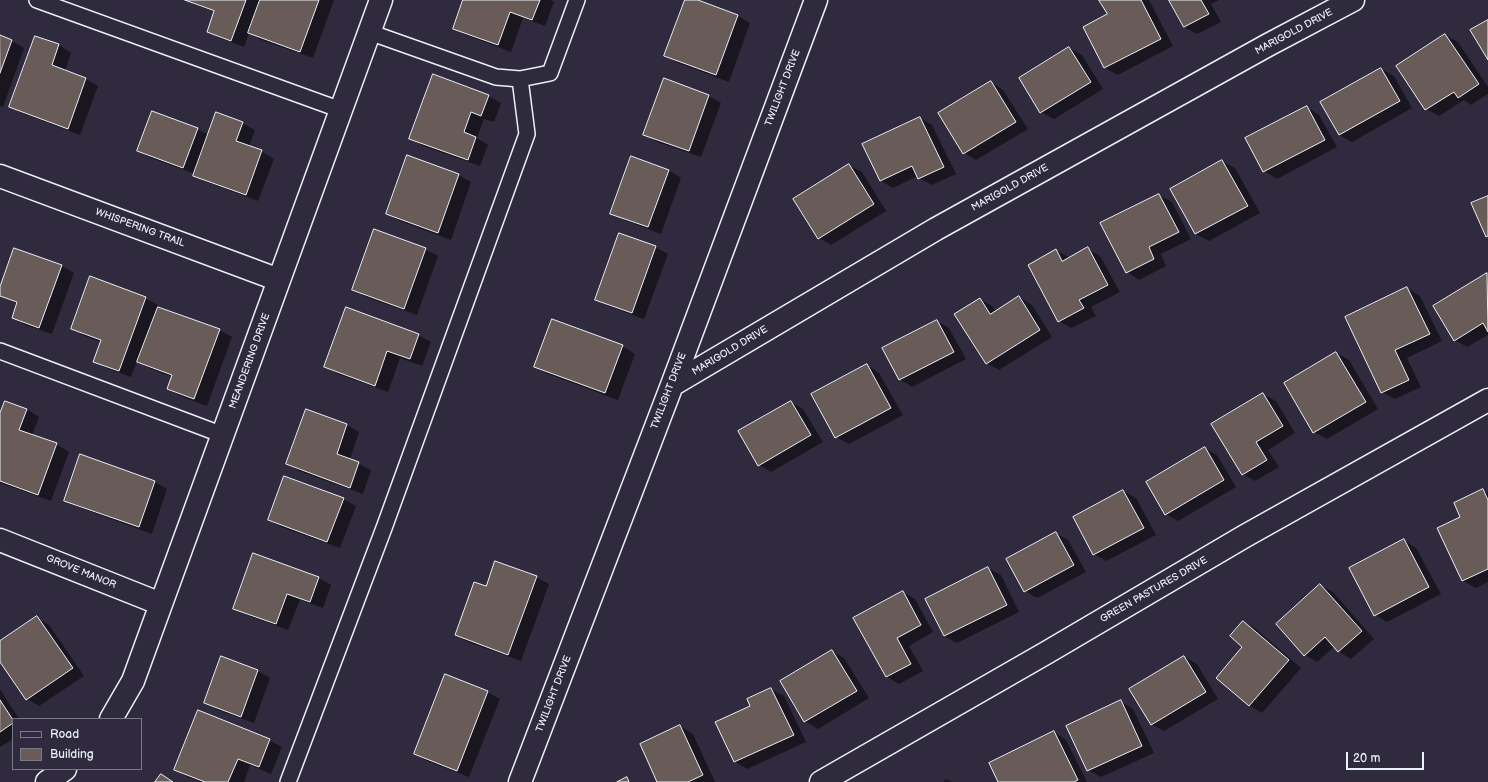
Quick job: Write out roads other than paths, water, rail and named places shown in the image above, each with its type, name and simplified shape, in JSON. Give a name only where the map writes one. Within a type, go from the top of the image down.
[{"type":"street","name":"MEANDERING DRIVE","points":[[112,718],[134,681],[381,0]]},
{"type":"street","name":"TWILIGHT DRIVE","points":[[520,782],[672,385],[816,0]]},
{"type":"street","name":"MARIGOLD DRIVE","points":[[672,385],[936,229],[1268,45],[1353,0]]},
{"type":"street","name":"WHISPERING TRAIL","points":[[0,176],[279,280]]},
{"type":"street","name":"GREEN PASTURES DRIVE","points":[[821,782],[1046,653],[1245,536],[1488,400]]},
{"type":"street","name":"GROVE MANOR","points":[[3,547],[161,604]]},
{"type":"street","points":[[47,782],[64,770]]},
{"type":"lane","points":[[37,0],[341,110]]},
{"type":"lane","points":[[369,32],[496,77],[520,79],[550,73],[577,0]]},
{"type":"lane","points":[[288,782],[384,528],[527,134],[520,79]]},
{"type":"lane","points":[[0,351],[223,435]]}]
